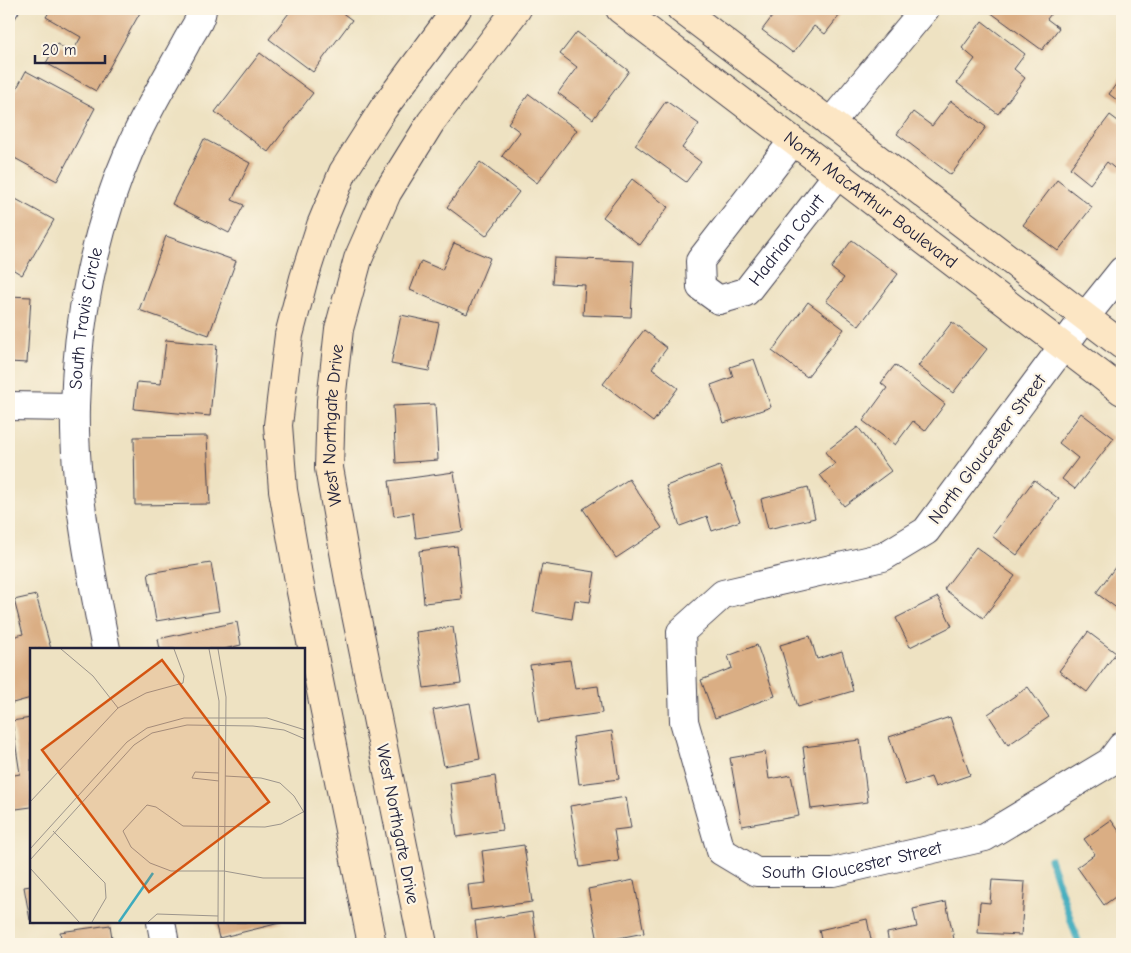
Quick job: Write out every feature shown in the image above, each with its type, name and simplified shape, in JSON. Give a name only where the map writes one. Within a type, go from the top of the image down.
[{"type":"main road","points":[[372,944],[301,592],[283,490],[278,425],[289,335],[306,269],[340,180],[383,110],[445,20],[457,9]]},
{"type":"main road","name":"West Northgate Drive","points":[[423,944],[349,580],[329,468],[330,401],[339,329],[358,259],[387,193],[431,122],[517,9]]},
{"type":"main road","name":"North MacArthur Boulevard","points":[[620,9],[1122,390]]},
{"type":"main road","name":"North MacArthur Boulevard","points":[[681,9],[1122,345]]},
{"type":"main road","points":[[801,147],[830,123]]},
{"type":"street","name":"South Travis Circle","points":[[106,648],[94,589],[78,470],[75,407],[81,335],[91,270],[108,209],[130,149],[202,9]]},
{"type":"street","points":[[830,123],[925,9]]},
{"type":"street","name":"Hadrian Court","points":[[801,147],[700,261],[701,287],[719,300],[746,292],[838,174]]},
{"type":"street","name":"North Gloucester Street","points":[[681,632],[723,594],[883,557],[926,531],[1085,317],[1122,271]]},
{"type":"street","points":[[9,406],[75,407]]},
{"type":"street","name":"South Gloucester Street","points":[[681,632],[684,721],[721,851],[756,872],[833,872],[985,837],[1110,762],[1122,746]]},
{"type":"street","points":[[161,923],[165,944]]},
{"type":"lane","points":[[9,14],[12,9]]},
{"type":"building","points":[[51,9],[136,9],[141,11],[96,91],[46,63],[57,44],[72,53],[81,37],[46,17]]},
{"type":"building","points":[[292,9],[337,9],[352,20],[313,72],[269,39]]},
{"type":"building","points":[[778,9],[841,9],[843,11],[825,34],[814,26],[793,53],[762,30]]},
{"type":"building","points":[[992,9],[1055,9],[1047,19],[1059,28],[1042,50],[990,12]]},
{"type":"building","points":[[982,21],[1025,54],[1014,69],[1025,78],[998,114],[957,83],[975,59],[962,48]]},
{"type":"building","points":[[577,32],[629,71],[593,119],[558,93],[577,67],[560,54]]},
{"type":"building","points":[[260,53],[313,93],[268,152],[215,112]]},
{"type":"building","points":[[26,71],[95,108],[57,181],[9,155],[9,103]]},
{"type":"building","points":[[1122,76],[1122,104],[1109,94]]},
{"type":"building","points":[[529,94],[577,130],[537,183],[502,156],[520,132],[508,123]]},
{"type":"building","points":[[666,101],[699,124],[682,148],[701,162],[686,182],[635,145]]},
{"type":"building","points":[[951,101],[986,127],[951,175],[897,134],[913,112],[932,126]]},
{"type":"building","points":[[1110,115],[1122,124],[1122,168],[1119,172],[1107,162],[1090,184],[1070,168]]},
{"type":"building","points":[[204,139],[250,163],[232,200],[244,205],[229,233],[172,204]]},
{"type":"building","points":[[480,162],[519,192],[486,236],[447,207]]},
{"type":"building","points":[[632,179],[668,207],[640,245],[603,217]]},
{"type":"building","points":[[1057,180],[1092,207],[1058,251],[1023,225]]},
{"type":"building","points":[[12,197],[54,220],[22,275],[9,267],[9,202]]},
{"type":"building","points":[[166,236],[236,261],[209,335],[139,310]]},
{"type":"building","points":[[852,240],[898,274],[859,326],[826,301],[844,278],[831,268]]},
{"type":"building","points":[[454,243],[490,258],[467,314],[410,290],[421,261],[442,270]]},
{"type":"building","points":[[554,258],[634,261],[631,317],[583,315],[585,285],[552,283]]},
{"type":"building","points":[[9,296],[31,297],[27,363],[9,362]]},
{"type":"building","points":[[808,302],[844,329],[807,377],[772,351]]},
{"type":"building","points":[[401,315],[439,323],[429,371],[391,364]]},
{"type":"building","points":[[952,322],[987,349],[953,393],[918,366]]},
{"type":"building","points":[[644,330],[667,348],[652,368],[678,388],[653,422],[603,384]]},
{"type":"building","points":[[166,340],[217,345],[210,416],[134,409],[137,382],[161,384]]},
{"type":"building","points":[[754,359],[771,407],[724,423],[711,385],[733,377],[730,367]]},
{"type":"building","points":[[895,365],[945,404],[925,431],[913,421],[895,445],[863,421],[887,388],[881,383]]},
{"type":"building","points":[[435,404],[438,460],[396,463],[393,406]]},
{"type":"building","points":[[1081,413],[1114,438],[1075,489],[1062,479],[1078,458],[1059,443]]},
{"type":"building","points":[[858,427],[891,471],[844,506],[820,475],[835,464],[825,452]]},
{"type":"building","points":[[207,436],[210,504],[135,505],[134,437]]},
{"type":"building","points":[[720,466],[740,521],[712,531],[707,516],[680,526],[666,486]]},
{"type":"building","points":[[454,472],[463,531],[416,538],[413,513],[394,516],[389,481]]},
{"type":"building","points":[[629,479],[662,528],[616,558],[583,509]]},
{"type":"building","points":[[1034,480],[1059,499],[1017,555],[992,536]]},
{"type":"building","points":[[808,487],[815,518],[768,529],[761,499]]},
{"type":"building","points":[[457,546],[462,599],[424,603],[419,551]]},
{"type":"building","points":[[976,547],[1015,576],[983,618],[944,589]]},
{"type":"building","points":[[211,563],[219,611],[156,621],[148,573]]},
{"type":"building","points":[[542,564],[595,572],[590,602],[575,600],[572,619],[533,612]]},
{"type":"building","points":[[1116,566],[1122,571],[1122,612],[1096,593]]},
{"type":"building","points":[[36,595],[51,648],[30,648],[30,698],[9,704],[9,638],[23,634],[14,600]]},
{"type":"building","points":[[938,597],[952,626],[910,647],[896,618]]},
{"type":"building","points":[[237,622],[241,645],[228,648],[160,648],[158,639]]},
{"type":"building","points":[[453,627],[461,683],[424,688],[416,632]]},
{"type":"building","points":[[1088,632],[1116,653],[1087,692],[1059,671]]},
{"type":"building","points":[[810,636],[817,659],[842,651],[853,691],[798,707],[780,645]]},
{"type":"building","points":[[757,645],[775,696],[715,718],[701,680],[732,668],[728,656]]},
{"type":"building","points":[[570,660],[575,689],[598,686],[602,713],[538,722],[530,665]]},
{"type":"building","points":[[1028,687],[1049,717],[1008,745],[988,714]]},
{"type":"building","points":[[470,703],[480,759],[444,766],[433,710]]},
{"type":"building","points":[[950,717],[970,775],[935,787],[931,777],[905,785],[889,737]]},
{"type":"building","points":[[30,718],[30,807],[9,810],[9,776],[20,774],[12,721]]},
{"type":"building","points":[[612,731],[619,779],[579,784],[573,737]]},
{"type":"building","points":[[860,740],[868,802],[811,809],[803,747]]},
{"type":"building","points":[[765,752],[769,779],[791,775],[799,816],[742,826],[730,758]]},
{"type":"building","points":[[495,776],[502,830],[457,837],[450,783]]},
{"type":"building","points":[[626,797],[631,828],[614,830],[619,861],[580,867],[570,806]]},
{"type":"building","points":[[1111,820],[1122,835],[1122,892],[1104,905],[1077,867],[1095,854],[1084,839]]},
{"type":"building","points":[[524,845],[532,902],[471,910],[468,885],[486,883],[482,851]]},
{"type":"building","points":[[634,880],[644,933],[598,942],[588,889]]},
{"type":"building","points":[[992,880],[1025,882],[1021,935],[978,933],[980,902],[990,903]]},
{"type":"building","points":[[30,886],[30,920],[24,887]]},
{"type":"building","points":[[946,902],[955,944],[889,944],[887,933],[917,927],[913,909]]},
{"type":"building","points":[[532,912],[537,944],[478,944],[475,921]]},
{"type":"building","points":[[867,919],[872,944],[822,944],[819,930]]},
{"type":"building","points":[[215,923],[280,923],[219,938]]},
{"type":"building","points":[[110,925],[113,944],[62,944],[60,932]]},
{"type":"waterway","points":[[1050,859],[1079,944]]}]
